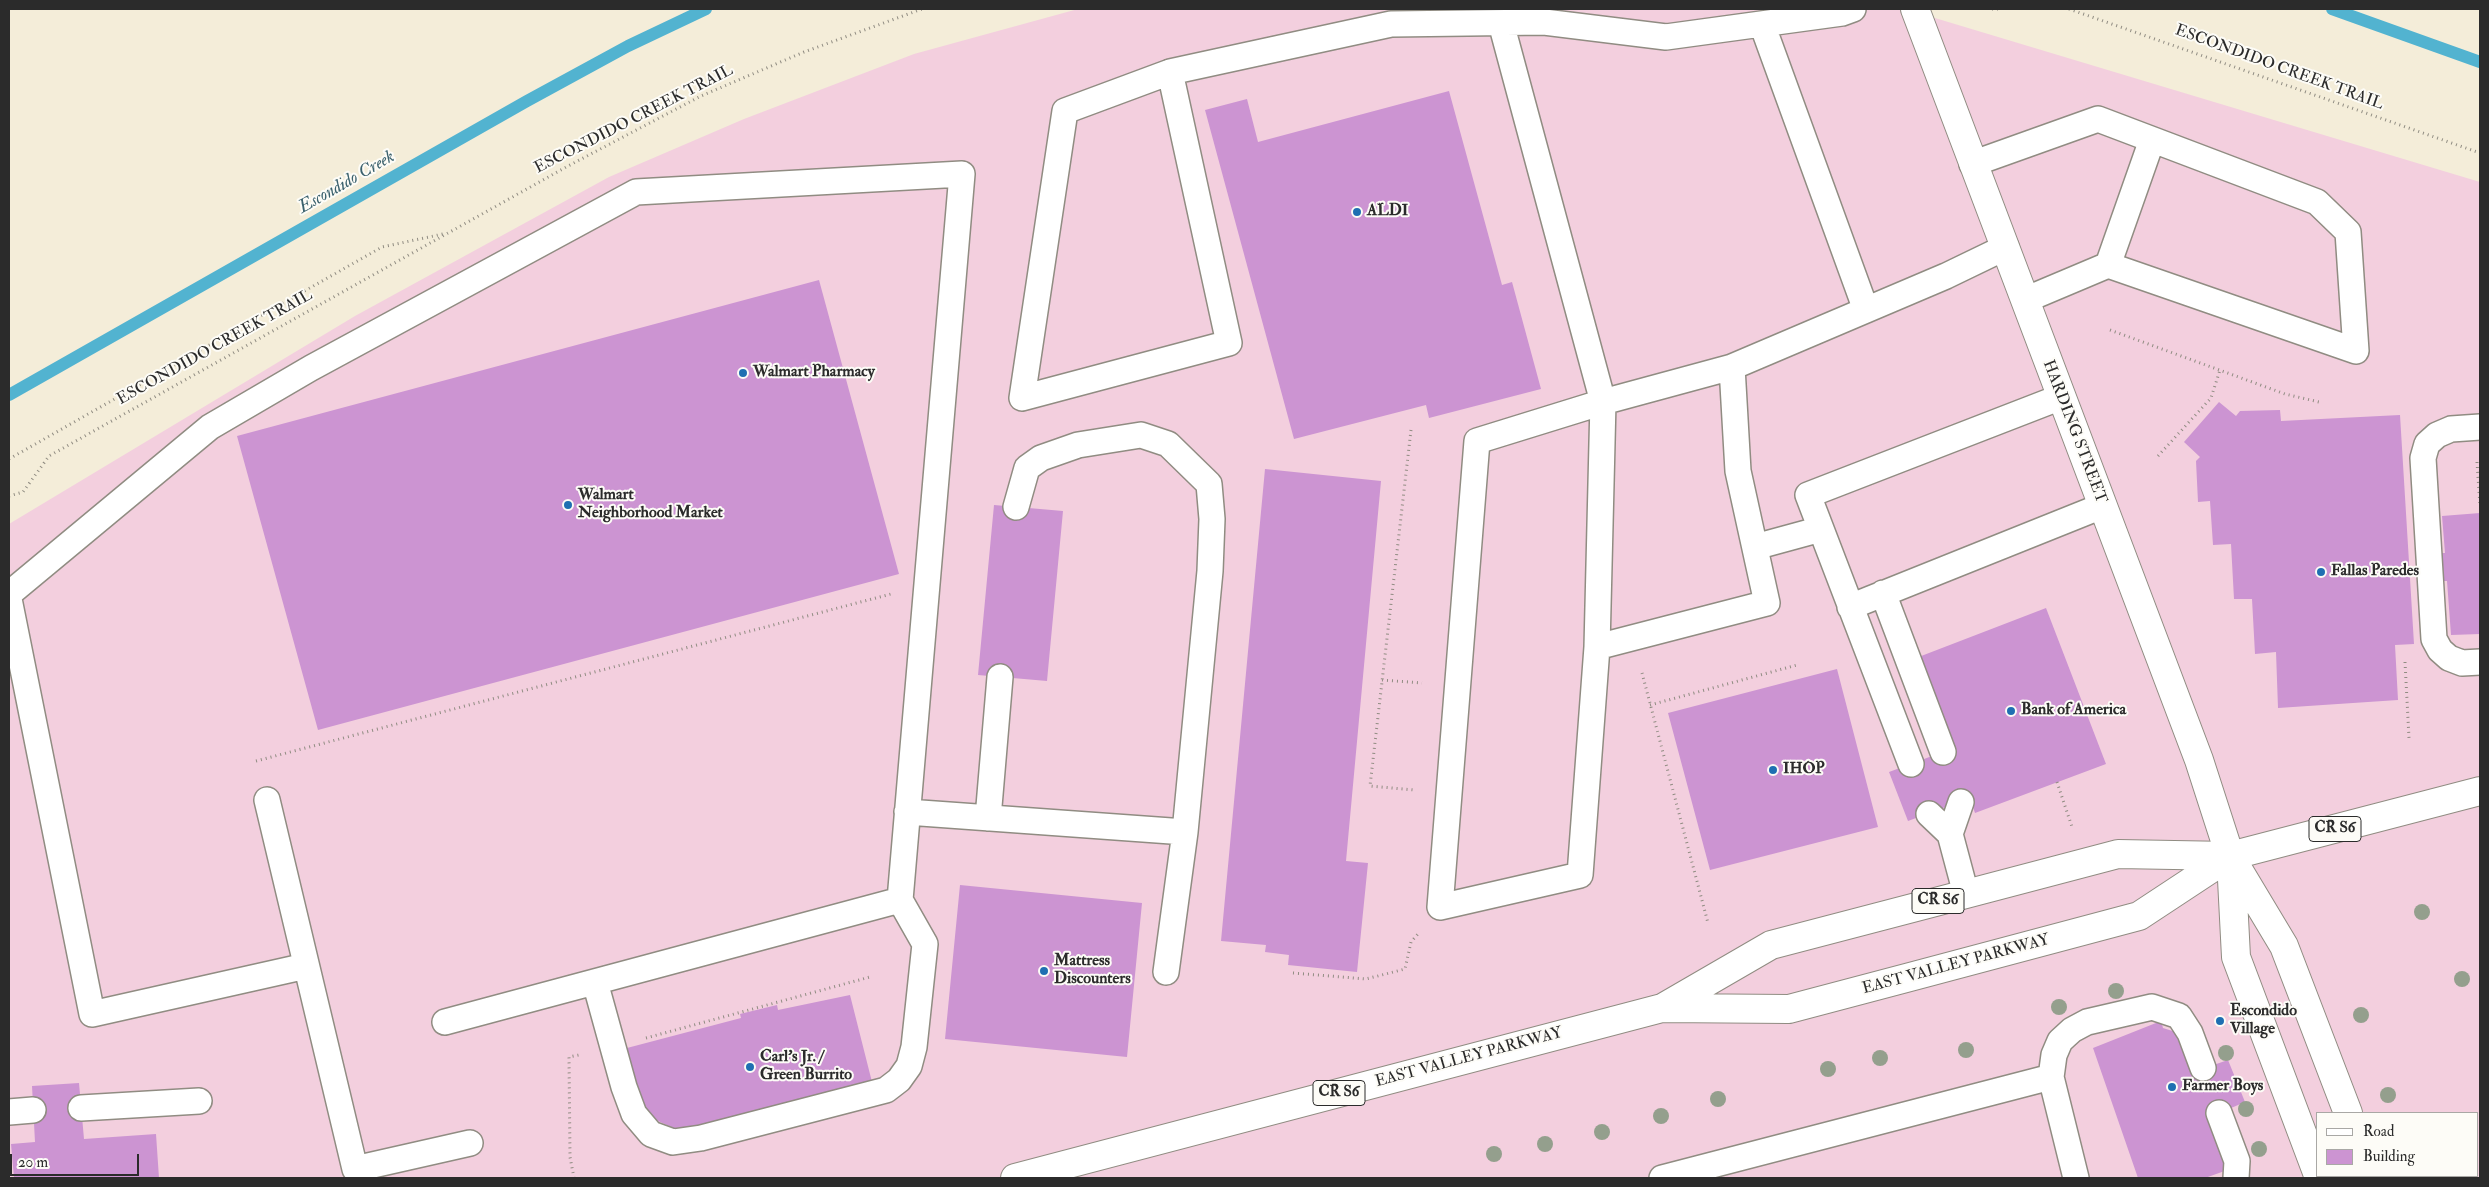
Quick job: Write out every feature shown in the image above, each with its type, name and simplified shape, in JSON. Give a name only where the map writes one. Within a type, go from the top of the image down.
[{"type":"main road","name":"HARDING STREET","points":[[1915,9],[1972,164],[2006,247],[2199,760],[2230,856]]},
{"type":"main road","name":"EAST VALLEY PARKWAY","points":[[1662,1008],[1771,945],[2118,854],[2230,856],[2480,791]]},
{"type":"main road","name":"EAST VALLEY PARKWAY","points":[[1015,1178],[1662,1008],[1789,1009],[2139,916],[2230,856]]},
{"type":"main road","points":[[2230,856],[2284,946],[2348,1112]]},
{"type":"main road","points":[[2230,856],[2236,957],[2316,1171]]},
{"type":"lane","points":[[1170,72],[1229,343],[1022,398],[1066,110],[1170,72],[1391,24],[1544,22],[1666,37],[1842,13],[1853,9]]},
{"type":"lane","points":[[1501,23],[1603,402],[1597,647],[1580,875],[1440,907],[1477,441],[1603,402],[1732,367],[1946,276],[2006,247]]},
{"type":"lane","points":[[1762,24],[1866,310]]},
{"type":"lane","points":[[1972,164],[2098,119],[2317,202],[2348,232],[2356,350],[2108,265],[2025,300]]},
{"type":"lane","points":[[2108,265],[2152,140]]},
{"type":"lane","points":[[9,594],[210,427],[311,368],[636,192],[962,174],[900,900],[925,944],[914,1047],[909,1066],[899,1080],[886,1090],[701,1138],[673,1142],[650,1134],[634,1114],[624,1087],[595,982]]},
{"type":"lane","points":[[1597,647],[1767,603],[1738,471],[1732,367]]},
{"type":"lane","points":[[1911,764],[1808,495],[2061,397]]},
{"type":"lane","points":[[2478,427],[2451,429],[2437,435],[2426,444],[2423,458],[2434,639],[2440,650],[2449,658],[2462,663],[2480,662]]},
{"type":"lane","points":[[1016,507],[1026,468],[1041,458],[1078,445],[1141,435],[1168,444],[1210,484],[1212,520],[1186,832],[1166,972]]},
{"type":"lane","points":[[1850,606],[2102,506]]},
{"type":"lane","points":[[1755,547],[1821,529]]},
{"type":"lane","points":[[1883,593],[1943,752]]},
{"type":"lane","points":[[9,599],[92,1014],[306,966]]},
{"type":"lane","points":[[988,818],[1000,677]]},
{"type":"lane","points":[[267,800],[355,1168],[470,1143]]},
{"type":"lane","points":[[1950,834],[1961,802]]},
{"type":"lane","points":[[907,812],[1186,832]]},
{"type":"lane","points":[[1929,814],[1950,834],[1966,894]]},
{"type":"lane","points":[[445,1022],[900,900]]},
{"type":"lane","points":[[2076,1178],[2051,1078],[2054,1055],[2060,1041],[2072,1030],[2087,1022],[2152,1007],[2179,1016],[2190,1033],[2203,1068]]},
{"type":"lane","points":[[1662,1178],[2051,1078]]},
{"type":"lane","points":[[81,1108],[198,1102]]},
{"type":"lane","points":[[9,1112],[33,1110]]},
{"type":"lane","points":[[2220,1113],[2237,1161],[2236,1178]]},
{"type":"path","name":"ESCONDIDO CREEK TRAIL","points":[[9,496],[23,492],[49,456],[446,234],[701,96],[804,52],[922,9]]},
{"type":"path","points":[[1992,9],[2000,9]]},
{"type":"path","name":"ESCONDIDO CREEK TRAIL","points":[[2069,9],[2480,153]]},
{"type":"path","name":"ESCONDIDO CREEK TRAIL","points":[[9,459],[382,247],[446,234]]},
{"type":"path","points":[[2110,330],[2285,394],[2319,402]]},
{"type":"path","points":[[2158,456],[2211,398],[2220,370]]},
{"type":"path","points":[[2478,427],[2480,506]]},
{"type":"path","points":[[1411,430],[1370,786],[1450,793]]},
{"type":"path","points":[[256,761],[928,585]]},
{"type":"path","points":[[1632,638],[1708,924]]},
{"type":"path","points":[[2404,659],[2409,738]]},
{"type":"path","points":[[1650,704],[1797,665]]},
{"type":"path","points":[[2057,782],[2072,827]]},
{"type":"path","points":[[1293,972],[1366,979],[1405,970],[1411,942],[1440,907]]},
{"type":"path","points":[[645,1038],[870,977]]},
{"type":"path","points":[[574,1178],[570,1157],[569,1057],[584,1053]]},
{"type":"shaded area","points":[[1078,9],[1905,9],[2480,182],[2480,1178],[9,1178],[9,524],[355,316],[609,177],[744,119],[914,54]]},
{"type":"building","name":"ALDI","points":[[1449,91],[1502,285],[1512,282],[1541,389],[1429,418],[1426,405],[1294,439],[1205,110],[1247,99],[1258,142]]},
{"type":"building","name":"Walmart Neighborhood Market","points":[[819,280],[899,574],[318,730],[237,436]]},
{"type":"building","name":"Fallas Paredes","points":[[2219,402],[2236,416],[2240,411],[2280,410],[2281,421],[2400,415],[2414,644],[2395,645],[2398,700],[2278,708],[2276,652],[2255,654],[2252,599],[2234,599],[2231,544],[2213,545],[2210,501],[2198,502],[2196,461],[2200,457],[2184,442]]},
{"type":"building","points":[[1265,469],[1381,481],[1346,861],[1368,863],[1357,972],[1288,965],[1289,955],[1265,952],[1266,945],[1221,941]]},
{"type":"building","points":[[994,505],[1063,511],[1047,681],[978,675]]},
{"type":"building","points":[[2480,513],[2480,634],[2451,635],[2447,581],[2442,581],[2440,553],[2445,553],[2442,516]]},
{"type":"building","points":[[2046,608],[2106,764],[1975,813],[1970,798],[1908,821],[1889,772],[1951,749],[1916,658]]},
{"type":"building","name":"IHOP","points":[[1837,669],[1878,827],[1710,870],[1668,713]]},
{"type":"building","name":"Mattress Discounters","points":[[960,885],[1142,903],[1127,1057],[945,1039]]},
{"type":"building","name":"Carl's Jr. / Green Burrito","points":[[850,995],[873,1086],[707,1127],[674,1128],[660,1122],[647,1113],[641,1103],[627,1048],[741,1018],[740,1014],[777,1005],[778,1010]]},
{"type":"building","name":"Farmer Boys","points":[[2161,1021],[2163,1028],[2182,1034],[2196,1071],[2228,1060],[2245,1102],[2215,1115],[2233,1168],[2205,1178],[2138,1178],[2093,1048]]},
{"type":"building","points":[[79,1083],[84,1139],[156,1134],[159,1178],[14,1178],[11,1144],[35,1142],[32,1086]]},
{"type":"waterway","name":"Escondido Creek","points":[[9,395],[527,101],[628,46],[706,9]]},
{"type":"waterway","name":"Escondido Creek","points":[[2332,9],[2480,62]]},
{"type":"place","name":"ALDI","points":[[1357,212]]},
{"type":"place","name":"Walmart Pharmacy","points":[[743,373]]},
{"type":"place","name":"Walmart Neighborhood Market","points":[[568,505]]},
{"type":"place","name":"Fallas Paredes","points":[[2321,572]]},
{"type":"place","name":"Bank of America","points":[[2011,711]]},
{"type":"place","name":"IHOP","points":[[1773,770]]},
{"type":"place","name":"Mattress Discounters","points":[[1044,971]]},
{"type":"place","name":"Escondido Village","points":[[2220,1021]]},
{"type":"place","name":"Carl's Jr. / Green Burrito","points":[[750,1067]]},
{"type":"place","name":"Farmer Boys","points":[[2172,1087]]}]
